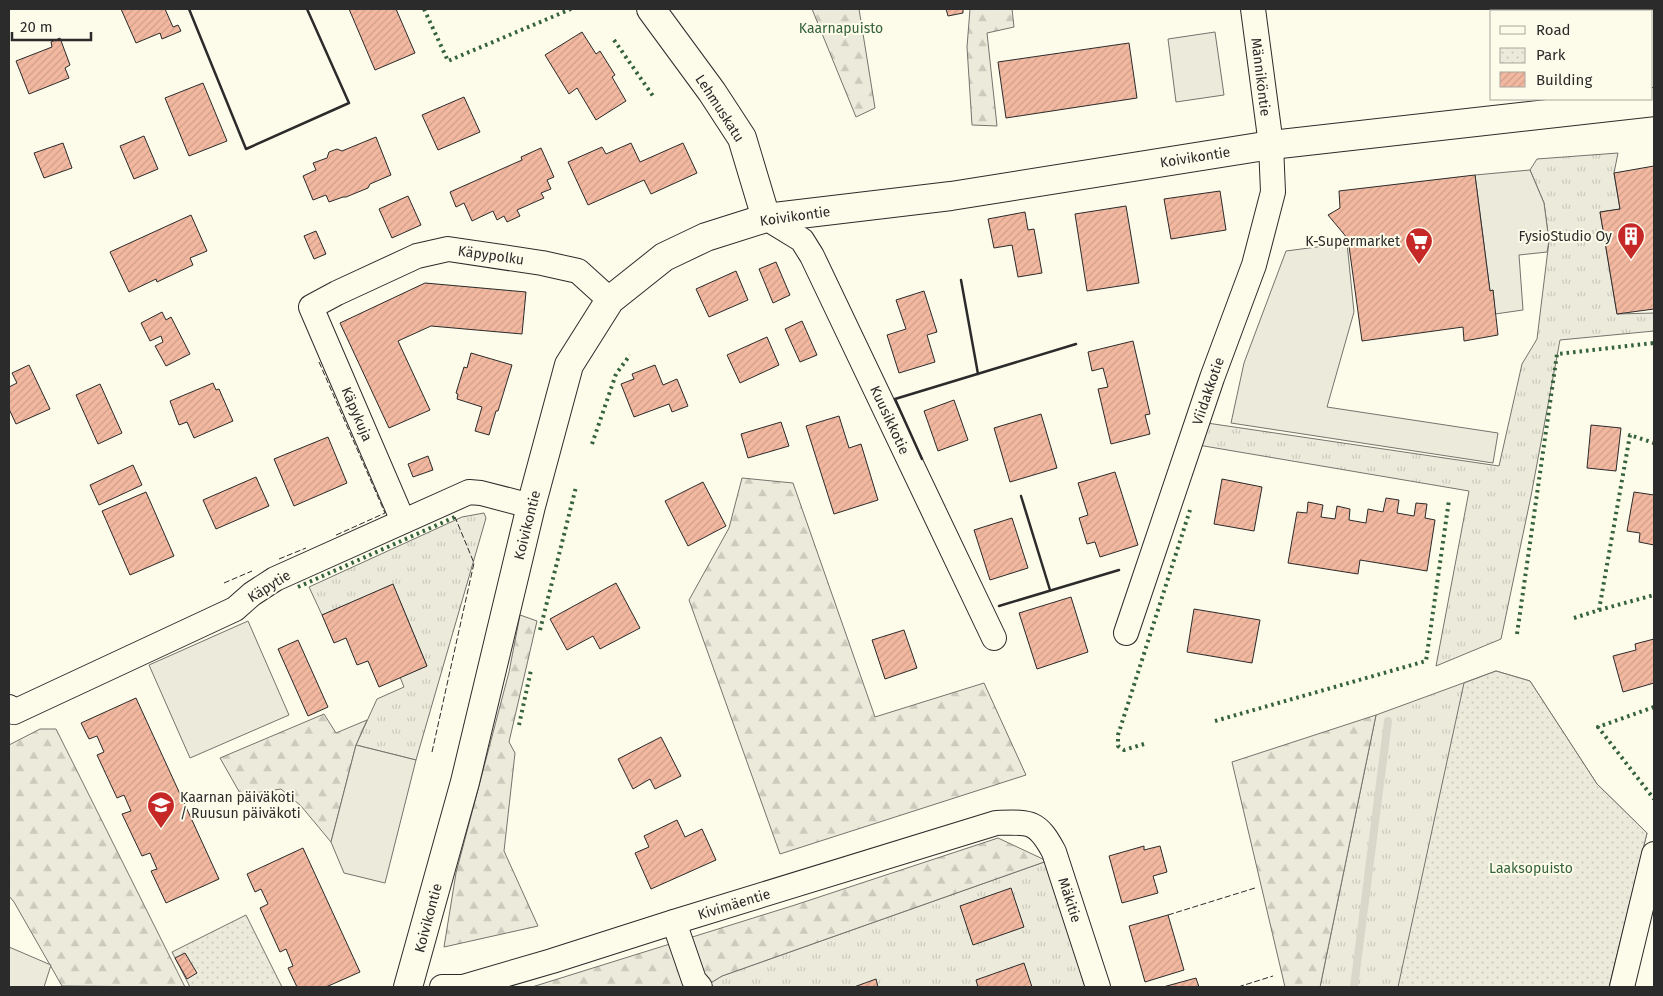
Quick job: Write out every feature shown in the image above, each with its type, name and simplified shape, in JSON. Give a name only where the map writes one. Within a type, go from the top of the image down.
[{"type":"main road","name":"Lehmuskatu","points":[[651,9],[668,35],[712,92],[742,138],[766,218]]},
{"type":"main road","name":"Koivikontie","points":[[409,984],[465,782],[531,506],[569,365],[610,300],[664,257],[706,237],[766,218],[951,196],[1271,145],[1654,102]]},
{"type":"street","name":"Männiköntie","points":[[1253,9],[1271,145]]},
{"type":"street","name":"Viidakkotie","points":[[1126,633],[1212,378],[1256,257],[1273,192],[1271,145]]},
{"type":"street","name":"Kuusikkotie","points":[[766,218],[802,240],[812,256],[994,638]]},
{"type":"street","name":"Käpypolku","points":[[311,307],[416,256],[448,249],[542,263],[578,271],[610,300]]},
{"type":"street","name":"Käpykuja","points":[[311,307],[403,521]]},
{"type":"street","name":"Käpytie","points":[[11,709],[235,609],[252,594],[275,579],[468,492],[481,493],[531,506]]},
{"type":"street","name":"Kivimäentie","points":[[442,987],[463,987],[552,961],[996,823],[1027,822]]},
{"type":"street","name":"Mäkitie","points":[[1027,822],[1045,835],[1054,852],[1098,987]]},
{"type":"street","points":[[1622,987],[1654,854]]},
{"type":"street","points":[[674,922],[694,980],[700,987]]},
{"type":"street","points":[[409,984],[437,987]]},
{"type":"green space","name":"Kaarnapuisto","points":[[812,9],[859,9],[875,108],[856,117]]},
{"type":"green space","points":[[970,9],[1012,9],[1014,27],[987,33],[997,126],[972,125],[967,47]]},
{"type":"green space","points":[[1618,153],[1614,173],[1620,209],[1600,212],[1617,314],[1654,313],[1654,331],[1560,340],[1531,496],[1501,639],[1436,666],[1469,491],[1198,445],[1207,423],[1499,466],[1522,364],[1537,339],[1549,241],[1544,203],[1530,170],[1537,159]]},
{"type":"green space","points":[[742,478],[793,483],[875,717],[984,683],[1026,775],[780,854],[689,600],[729,528]]},
{"type":"green space","points":[[484,513],[486,518],[416,760],[356,745],[377,699],[404,687],[400,677],[427,666],[393,585],[322,615],[309,587],[462,517]]},
{"type":"green space","points":[[520,615],[537,621],[509,742],[515,753],[504,851],[538,926],[444,947],[456,873],[509,672]]},
{"type":"green space","name":"Laaksopuisto","points":[[1496,671],[1530,681],[1597,784],[1647,833],[1609,987],[1320,987],[1376,715]]},
{"type":"green space","name":"Laaksopuisto","points":[[1496,671],[1530,681],[1597,784],[1647,833],[1609,987],[1398,987],[1464,683]]},
{"type":"green space","points":[[324,714],[336,733],[367,720],[356,745],[331,842],[301,806],[281,789],[241,795],[220,758]]},
{"type":"green space","points":[[1376,715],[1320,987],[1285,987],[1232,762]]},
{"type":"green space","points":[[40,729],[56,729],[185,987],[62,986],[9,896],[9,745]]},
{"type":"green space","points":[[998,838],[1047,861],[722,976],[704,987],[532,987],[795,905]]},
{"type":"green space","points":[[1047,861],[1085,987],[704,987],[722,976]]},
{"type":"green space","points":[[246,915],[282,987],[190,987],[172,952]]},
{"type":"green space","points":[[9,947],[51,965],[44,987],[9,987]]},
{"type":"shaded area","points":[[1215,32],[1224,95],[1176,102],[1168,39]]},
{"type":"shaded area","points":[[1530,170],[1544,203],[1549,241],[1547,252],[1519,255],[1523,310],[1495,314],[1493,290],[1490,291],[1475,175]]},
{"type":"shaded area","points":[[1347,243],[1354,312],[1327,407],[1498,433],[1493,463],[1231,423],[1244,363],[1286,251]]},
{"type":"shaded area","points":[[248,621],[289,715],[190,758],[149,665]]},
{"type":"shaded area","points":[[356,745],[416,760],[385,883],[344,873],[331,842]]},
{"type":"building","points":[[121,9],[165,9],[173,27],[178,25],[181,31],[162,39],[160,33],[136,43]]},
{"type":"building","points":[[349,9],[396,9],[415,53],[375,70]]},
{"type":"building","points":[[946,9],[963,9],[963,13],[948,16]]},
{"type":"building","points":[[582,32],[596,54],[600,51],[615,75],[612,77],[626,101],[596,120],[577,88],[569,94],[545,55]]},
{"type":"building","points":[[60,38],[70,65],[65,68],[69,78],[29,94],[16,61],[52,47],[51,42]]},
{"type":"building","points":[[1129,43],[1137,98],[1006,118],[998,62]]},
{"type":"building","points":[[203,83],[227,141],[189,156],[165,98]]},
{"type":"building","points":[[464,97],[480,132],[438,150],[422,115]]},
{"type":"building","points":[[144,136],[158,169],[134,179],[120,146]]},
{"type":"building","points":[[376,137],[391,175],[370,184],[368,188],[346,197],[329,202],[326,195],[313,200],[303,176],[316,170],[313,163],[327,158],[329,152],[337,149],[342,151]]},
{"type":"building","points":[[63,143],[72,168],[44,178],[34,153]]},
{"type":"building","points":[[631,143],[640,162],[683,143],[697,173],[651,194],[644,180],[588,205],[568,162],[602,147],[606,154]]},
{"type":"building","points":[[541,148],[554,177],[547,180],[551,189],[541,193],[544,198],[517,210],[520,216],[507,222],[504,216],[497,220],[493,211],[472,221],[464,203],[456,207],[450,192],[522,160],[521,157]]},
{"type":"building","name":"FysioStudio Oy","points":[[1654,166],[1654,309],[1617,314],[1600,212],[1620,209],[1614,173]]},
{"type":"building","name":"K-Supermarket","points":[[1475,175],[1490,291],[1493,290],[1498,335],[1464,341],[1463,327],[1362,341],[1348,239],[1328,215],[1340,208],[1339,191]]},
{"type":"building","points":[[1220,191],[1226,230],[1171,239],[1164,199]]},
{"type":"building","points":[[408,196],[421,225],[392,238],[379,209]]},
{"type":"building","points":[[1126,206],[1139,283],[1087,291],[1075,214]]},
{"type":"building","points":[[1025,212],[1028,230],[1034,229],[1042,273],[1018,277],[1012,245],[994,248],[988,219]]},
{"type":"building","points":[[191,215],[207,251],[190,258],[193,265],[157,282],[156,279],[129,292],[110,252]]},
{"type":"building","points":[[316,231],[326,254],[314,259],[304,236]]},
{"type":"building","points":[[776,262],[790,295],[773,303],[759,269]]},
{"type":"building","points":[[736,271],[748,300],[709,317],[696,289]]},
{"type":"building","points":[[425,283],[526,292],[522,334],[431,326],[398,341],[430,410],[389,428],[340,323]]},
{"type":"building","points":[[924,291],[937,332],[927,335],[935,362],[899,373],[887,335],[906,329],[896,300]]},
{"type":"building","points":[[162,312],[166,320],[171,317],[190,354],[166,366],[155,346],[163,342],[161,336],[150,341],[141,323]]},
{"type":"building","points":[[802,321],[817,355],[800,362],[785,329]]},
{"type":"building","points":[[767,337],[779,365],[740,383],[727,355]]},
{"type":"building","points":[[1133,341],[1150,414],[1145,415],[1150,434],[1111,444],[1098,389],[1108,387],[1103,368],[1092,371],[1088,352]]},
{"type":"building","points":[[471,353],[512,365],[489,435],[475,431],[482,407],[457,399],[458,394],[456,393],[464,367],[467,368]]},
{"type":"building","points":[[29,365],[50,409],[16,424],[9,409],[9,387],[17,383],[12,373]]},
{"type":"building","points":[[655,365],[663,385],[677,379],[688,406],[672,412],[669,404],[634,417],[621,384],[634,379],[632,374]]},
{"type":"building","points":[[213,383],[216,390],[219,389],[233,421],[194,438],[187,422],[179,425],[170,401]]},
{"type":"building","points":[[100,384],[122,433],[98,444],[76,395]]},
{"type":"building","points":[[954,400],[968,440],[938,451],[924,411]]},
{"type":"building","points":[[1041,414],[1057,468],[1010,482],[994,428]]},
{"type":"building","points":[[839,416],[849,448],[861,444],[878,500],[834,514],[806,426]]},
{"type":"building","points":[[781,422],[789,446],[748,458],[741,434]]},
{"type":"building","points":[[1591,425],[1621,428],[1616,471],[1587,468]]},
{"type":"building","points":[[328,437],[347,483],[294,506],[274,459]]},
{"type":"building","points":[[428,456],[433,470],[413,477],[408,464]]},
{"type":"building","points":[[133,465],[142,485],[99,505],[90,485]]},
{"type":"building","points":[[1115,472],[1138,545],[1100,557],[1095,542],[1087,544],[1079,518],[1088,515],[1078,483]]},
{"type":"building","points":[[256,477],[269,506],[216,529],[203,500]]},
{"type":"building","points":[[1222,479],[1262,487],[1254,531],[1214,524]]},
{"type":"building","points":[[703,482],[726,526],[688,546],[665,501]]},
{"type":"building","points":[[146,492],[174,556],[130,575],[102,511]]},
{"type":"building","points":[[1634,492],[1654,495],[1654,545],[1639,542],[1640,533],[1627,531]]},
{"type":"building","points":[[1386,498],[1399,500],[1397,513],[1414,516],[1416,503],[1427,504],[1425,518],[1435,520],[1427,571],[1360,560],[1358,574],[1288,563],[1297,512],[1307,513],[1308,502],[1323,505],[1321,517],[1335,519],[1337,506],[1350,509],[1349,520],[1366,523],[1368,509],[1383,512]]},
{"type":"building","points":[[1012,518],[1028,568],[990,580],[974,530]]},
{"type":"building","points":[[616,583],[640,628],[600,649],[593,636],[567,650],[550,619]]},
{"type":"building","points":[[393,584],[427,666],[379,687],[368,661],[357,665],[346,638],[334,643],[322,615]]},
{"type":"building","points":[[1071,597],[1088,652],[1037,669],[1019,613]]},
{"type":"building","points":[[1194,609],[1260,620],[1252,663],[1187,652]]},
{"type":"building","points":[[904,630],[917,668],[885,679],[872,640]]},
{"type":"building","points":[[1654,639],[1654,683],[1623,692],[1613,656],[1636,650],[1635,644]]},
{"type":"building","points":[[298,640],[328,707],[308,716],[278,649]]},
{"type":"building","points":[[136,698],[219,879],[166,903],[151,871],[157,869],[150,853],[142,856],[122,814],[131,811],[124,795],[117,798],[97,755],[104,752],[97,736],[89,739],[81,723]]},
{"type":"building","points":[[661,737],[681,776],[655,789],[650,779],[633,789],[618,759]]},
{"type":"building","points":[[677,820],[685,837],[702,829],[716,860],[651,889],[635,853],[649,847],[644,836]]},
{"type":"building","points":[[1144,846],[1144,850],[1160,846],[1167,872],[1153,876],[1158,893],[1122,903],[1109,856]]},
{"type":"building","points":[[303,848],[360,972],[326,987],[297,987],[288,968],[293,966],[286,949],[280,952],[260,908],[268,904],[261,889],[255,892],[247,874]]},
{"type":"building","points":[[1011,888],[1024,927],[973,945],[960,906]]},
{"type":"building","points":[[1168,915],[1184,970],[1145,982],[1129,926]]},
{"type":"building","points":[[185,953],[197,973],[187,979],[175,958]]},
{"type":"building","points":[[1024,963],[1032,987],[978,987],[976,980]]},
{"type":"building","points":[[1196,978],[1199,987],[1163,987]]},
{"type":"building","points":[[876,979],[878,987],[854,987]]},
{"type":"waterway","points":[[1354,987],[1388,721]]},
{"type":"hedge","points":[[424,9],[448,61],[571,9]]},
{"type":"hedge","points":[[614,40],[653,96]]},
{"type":"hedge","points":[[1517,634],[1557,354],[1654,343]]},
{"type":"hedge","points":[[592,444],[616,374],[630,355]]},
{"type":"hedge","points":[[1574,618],[1599,610],[1630,435],[1654,443]]},
{"type":"hedge","points":[[540,630],[576,487]]},
{"type":"hedge","points":[[1215,721],[1426,661],[1449,500]]},
{"type":"hedge","points":[[1144,744],[1124,750],[1118,746],[1118,735],[1190,510]]},
{"type":"hedge","points":[[298,587],[455,517]]},
{"type":"hedge","points":[[1599,610],[1654,595]]},
{"type":"hedge","points":[[519,725],[531,670]]},
{"type":"hedge","points":[[1654,707],[1598,727],[1654,799]]},
{"type":"fence","points":[[319,362],[385,513],[334,536]]},
{"type":"fence","points":[[432,752],[474,563],[455,517]]},
{"type":"fence","points":[[279,559],[306,548]]},
{"type":"fence","points":[[224,583],[252,571]]},
{"type":"fence","points":[[1168,915],[1255,888]]},
{"type":"fence","points":[[1238,987],[1273,976]]},
{"type":"wall","points":[[189,9],[246,149],[349,103],[307,9]]},
{"type":"wall","points":[[961,280],[978,374]]},
{"type":"wall","points":[[922,459],[895,399],[1076,344]]},
{"type":"wall","points":[[1021,496],[1050,590]]},
{"type":"wall","points":[[999,606],[1119,570]]},
{"type":"place","name":"FysioStudio Oy","points":[[1631,260]]},
{"type":"place","name":"K-Supermarket","points":[[1419,265]]},
{"type":"place","name":"Kaarnan päiväkoti / Ruusun päiväkoti","points":[[161,829]]}]
